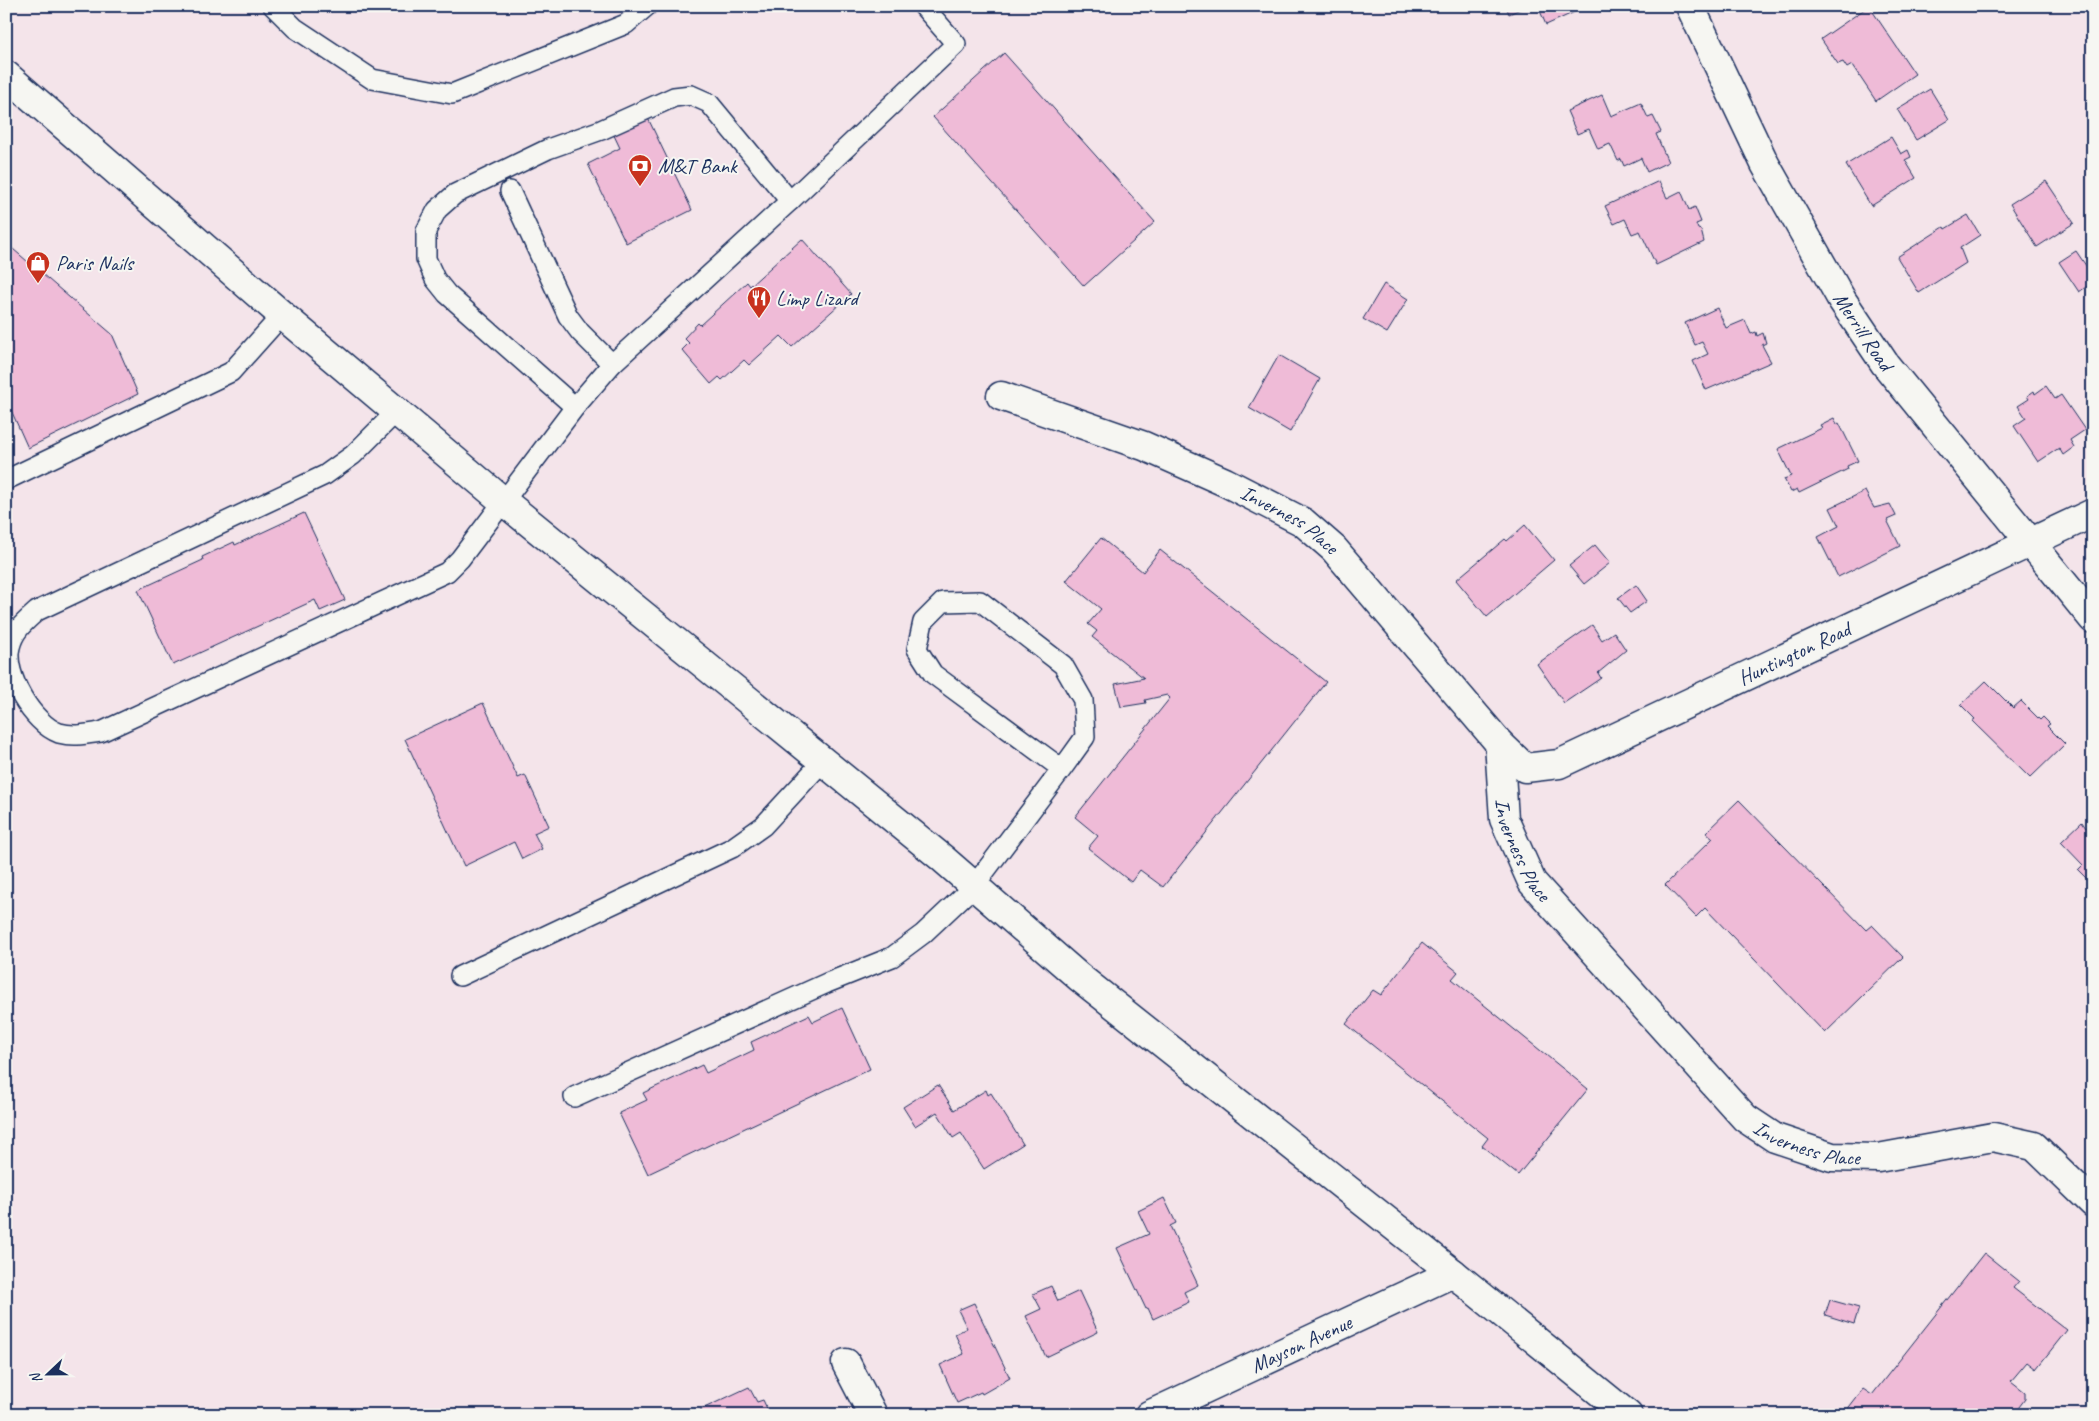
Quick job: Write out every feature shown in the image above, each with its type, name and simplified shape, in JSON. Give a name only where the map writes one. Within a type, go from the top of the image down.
[{"type":"street","name":"Merrill Road","points":[[1690,6],[1765,164],[1842,300],[1885,364],[2028,543],[2093,619]]},
{"type":"street","points":[[6,75],[282,315],[503,501],[823,761],[974,886],[1079,977],[1453,1273],[1628,1415]]},
{"type":"street","name":"Inverness Place","points":[[1001,396],[1144,446],[1225,482],[1303,522],[1334,549],[1499,743],[1504,819],[1532,882],[1744,1118],[1775,1138],[1832,1156],[1878,1158],[1992,1137],[2034,1146],[2093,1203]]},
{"type":"street","name":"Huntington Road","points":[[1499,743],[1525,768],[1559,764],[2093,513]]},
{"type":"street","name":"Mayson Avenue","points":[[1149,1415],[1453,1273]]},
{"type":"street","points":[[846,1363],[873,1415]]},
{"type":"lane","points":[[273,6],[295,28],[372,79],[452,94],[626,24],[647,6]]},
{"type":"lane","points":[[397,411],[353,455],[325,475],[37,611],[17,628],[10,648],[9,668],[21,696],[38,717],[57,732],[76,736],[101,732],[448,572],[460,559],[575,406],[612,364],[790,202],[956,44],[923,6]]},
{"type":"lane","points":[[575,406],[447,294],[435,279],[426,259],[426,231],[437,210],[455,194],[548,149],[601,130],[674,96],[691,95],[709,103],[790,202]]},
{"type":"lane","points":[[510,191],[568,316],[580,332],[612,364]]},
{"type":"lane","points":[[6,480],[231,372],[282,315]]},
{"type":"lane","points":[[574,1097],[827,983],[892,957],[923,934],[974,886],[1062,769],[1085,737],[1083,700],[1064,665],[980,601],[943,602],[923,622],[917,649],[933,674],[1062,769]]},
{"type":"lane","points":[[460,976],[732,848],[763,826],[823,761]]},
{"type":"building","points":[[1506,6],[1527,6],[1509,14]]},
{"type":"building","points":[[1538,6],[1588,6],[1546,25]]},
{"type":"building","points":[[1869,6],[1915,74],[1876,101],[1852,65],[1847,68],[1843,62],[1838,64],[1821,39]]},
{"type":"building","points":[[1004,53],[1155,222],[1084,286],[933,117]]},
{"type":"building","points":[[1930,89],[1949,120],[1916,140],[1897,109]]},
{"type":"building","points":[[1602,95],[1611,116],[1641,103],[1648,118],[1653,116],[1661,132],[1656,134],[1668,162],[1647,172],[1641,158],[1624,166],[1621,159],[1618,161],[1610,144],[1598,149],[1589,129],[1577,134],[1567,111]]},
{"type":"building","name":"M&T Bank","points":[[645,112],[692,210],[626,243],[588,164],[620,148],[611,129]]},
{"type":"building","points":[[1891,137],[1901,154],[1908,150],[1911,157],[1905,160],[1916,178],[1871,206],[1846,165]]},
{"type":"building","points":[[1659,181],[1667,198],[1681,191],[1689,210],[1695,207],[1701,222],[1696,224],[1698,229],[1701,230],[1704,242],[1656,265],[1640,231],[1632,234],[1625,219],[1614,224],[1605,206]]},
{"type":"building","points":[[2046,181],[2074,223],[2037,247],[2010,204]]},
{"type":"building","points":[[1968,215],[1980,235],[1960,248],[1966,263],[1919,293],[1897,257],[1944,227],[1945,229]]},
{"type":"building","points":[[802,239],[851,294],[792,347],[781,336],[749,365],[744,360],[722,380],[719,377],[711,384],[682,350],[689,343],[684,338],[698,323],[700,325],[747,282],[750,286]]},
{"type":"building","points":[[6,243],[112,334],[138,394],[28,448],[6,399]]},
{"type":"building","points":[[2076,251],[2093,276],[2093,282],[2079,292],[2059,262]]},
{"type":"building","points":[[1384,284],[1408,299],[1387,333],[1363,319]]},
{"type":"building","points":[[1717,308],[1726,328],[1745,320],[1751,334],[1756,332],[1757,336],[1763,333],[1766,343],[1762,345],[1771,362],[1706,390],[1693,361],[1708,354],[1702,342],[1695,345],[1685,323]]},
{"type":"building","points":[[1279,355],[1320,379],[1290,432],[1249,408]]},
{"type":"building","points":[[2046,386],[2055,399],[2061,395],[2085,430],[2070,440],[2074,447],[2063,455],[2059,448],[2038,462],[2014,426],[2026,418],[2018,406],[2029,399],[2027,396],[2034,391],[2035,394]]},
{"type":"building","points":[[1834,418],[1837,424],[1839,423],[1858,461],[1847,466],[1848,469],[1799,493],[1797,489],[1791,492],[1784,479],[1791,476],[1778,449],[1822,428],[1820,425]]},
{"type":"building","points":[[1865,491],[1874,508],[1890,504],[1896,516],[1887,520],[1900,546],[1838,577],[1818,537],[1839,526],[1830,508]]},
{"type":"building","points":[[304,513],[345,600],[320,611],[315,600],[173,665],[138,590],[203,560],[202,557],[234,542],[235,545]]},
{"type":"building","points":[[1525,525],[1554,560],[1487,617],[1456,580],[1505,539],[1507,541]]},
{"type":"building","points":[[1101,538],[1143,572],[1160,550],[1326,682],[1163,887],[1140,870],[1131,882],[1088,848],[1098,836],[1075,817],[1170,698],[1167,695],[1145,700],[1146,703],[1121,707],[1115,684],[1144,678],[1092,637],[1097,631],[1088,624],[1101,609],[1066,581]]},
{"type":"building","points":[[1595,545],[1610,563],[1584,584],[1569,566]]},
{"type":"building","points":[[1636,585],[1647,601],[1630,613],[1618,598]]},
{"type":"building","points":[[1592,625],[1602,640],[1614,632],[1626,650],[1598,673],[1601,678],[1564,703],[1537,664]]},
{"type":"building","points":[[1986,681],[2013,708],[2021,701],[2040,720],[2043,717],[2050,724],[2047,726],[2065,744],[2030,778],[1972,721],[1975,719],[1961,705]]},
{"type":"building","points":[[483,703],[518,778],[525,775],[549,826],[534,833],[542,849],[522,859],[514,842],[464,866],[405,739]]},
{"type":"building","points":[[1739,800],[1866,930],[1872,925],[1903,957],[1825,1033],[1705,908],[1696,917],[1665,885],[1713,838],[1706,832]]},
{"type":"building","points":[[2082,822],[2086,828],[2093,822],[2093,885],[2078,870],[2083,865],[2061,842]]},
{"type":"building","points":[[1422,943],[1458,972],[1452,979],[1588,1089],[1518,1175],[1482,1146],[1488,1138],[1346,1024],[1373,990],[1381,995]]},
{"type":"building","points":[[842,1008],[870,1069],[648,1174],[619,1113],[647,1100],[643,1093],[702,1065],[706,1073],[754,1050],[751,1042],[809,1015],[813,1022]]},
{"type":"building","points":[[938,1085],[954,1110],[986,1090],[988,1095],[991,1093],[1023,1144],[984,1169],[961,1133],[953,1138],[937,1112],[915,1126],[903,1107]]},
{"type":"building","points":[[1164,1198],[1176,1223],[1170,1226],[1198,1285],[1184,1292],[1189,1302],[1153,1319],[1148,1308],[1146,1309],[1117,1248],[1149,1234],[1138,1211]]},
{"type":"building","points":[[1984,1253],[2019,1281],[2013,1288],[2067,1330],[2036,1369],[2027,1362],[2011,1381],[2025,1392],[2025,1399],[2013,1415],[1843,1415],[1863,1389],[1872,1395]]},
{"type":"building","points":[[1051,1286],[1058,1301],[1079,1291],[1098,1332],[1046,1357],[1026,1316],[1041,1309],[1033,1294]]},
{"type":"building","points":[[1830,1300],[1859,1308],[1854,1324],[1825,1315]]},
{"type":"building","points":[[974,1303],[1010,1378],[982,1394],[981,1392],[957,1403],[940,1365],[964,1354],[955,1334],[967,1328],[958,1310]]},
{"type":"building","points":[[749,1387],[757,1402],[763,1400],[770,1415],[702,1415],[700,1410]]},
{"type":"place","name":"M&T Bank","points":[[640,187]]},
{"type":"place","name":"Paris Nails","points":[[38,284]]},
{"type":"place","name":"Limp Lizard","points":[[759,319]]}]
